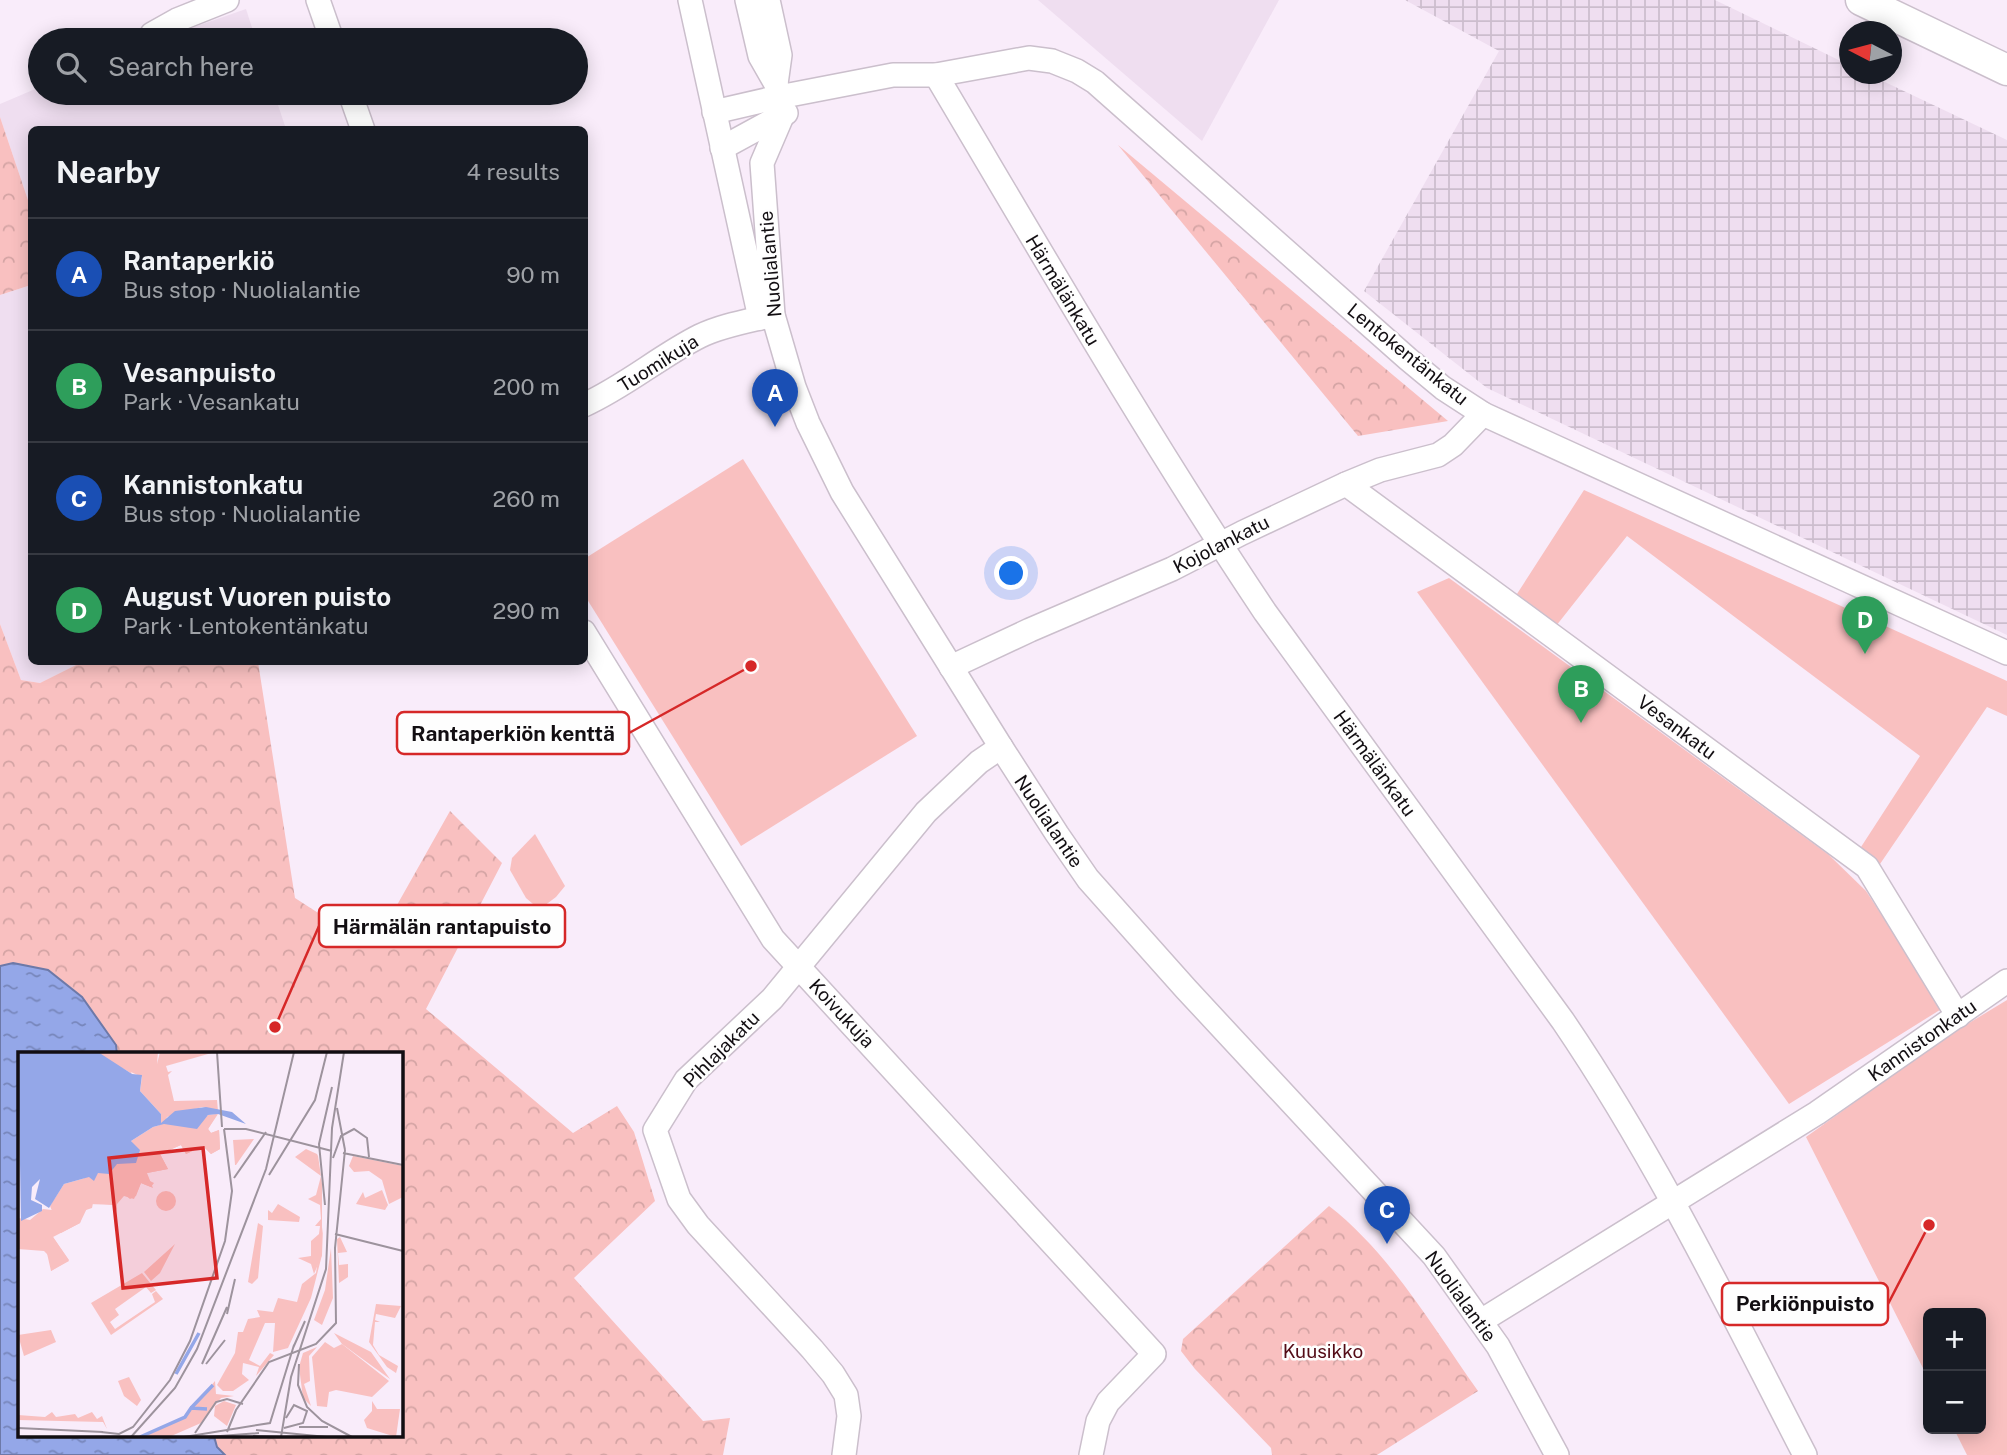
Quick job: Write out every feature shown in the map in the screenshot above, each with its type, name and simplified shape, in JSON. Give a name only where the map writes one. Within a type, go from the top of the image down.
[{"type":"main road","points":[[1861,0],[2007,70]]},
{"type":"street","points":[[163,28],[227,0]]},
{"type":"street","points":[[318,0],[328,28]]},
{"type":"street","points":[[690,0],[722,148],[767,317]]},
{"type":"street","points":[[747,0],[760,56],[779,98]]},
{"type":"street","name":"Nuolialantie","points":[[768,0],[780,55],[779,98],[762,163],[767,317],[808,423],[826,460],[887,566],[1057,834],[1088,878],[1186,989],[1434,1256],[1498,1346],[1557,1455]]},
{"type":"street","name":"Lentokentänkatu","points":[[779,98],[893,75],[936,75],[1029,58],[1042,58],[1077,71],[1095,82],[1143,123],[1408,359],[1443,388],[1483,415],[2007,653]]},
{"type":"street","name":"Härmälänkatu","points":[[936,75],[1021,221],[1220,545],[1601,1077],[1671,1201],[1805,1455]]},
{"type":"street","points":[[714,112],[779,98]]},
{"type":"street","points":[[722,148],[779,98]]},
{"type":"street","points":[[354,105],[362,126]]},
{"type":"street","name":"Tuomikuja","points":[[588,403],[613,392],[704,334],[767,317]]},
{"type":"street","name":"Kojolankatu","points":[[951,667],[1172,569],[1346,484],[1380,470],[1438,455],[1453,445],[1483,415]]},
{"type":"street","name":"Vesankatu","points":[[1346,484],[1867,867],[1958,1016]]},
{"type":"street","name":"Koivukuja","points":[[588,638],[773,939],[1154,1354],[1108,1402],[1098,1421],[1091,1455]]},
{"type":"street","name":"Pihlajakatu","points":[[844,1455],[849,1416],[846,1395],[819,1357],[698,1225],[678,1199],[655,1130],[686,1080],[772,999],[926,812],[979,762],[1001,747]]},
{"type":"street","name":"Kannistonkatu","points":[[1481,1321],[1817,1113],[2007,981]]},
{"type":"shaded area","points":[[1038,0],[1279,0],[1202,141]]},
{"type":"shaded area","points":[[1405,0],[1715,0],[1839,60],[1839,84],[1889,84],[2007,140],[2007,635],[1487,388],[1364,291],[1499,51]]},
{"type":"shaded area","points":[[246,9],[252,28],[191,28]]},
{"type":"shaded area","points":[[28,92],[28,105],[278,105],[285,126],[28,126],[28,200],[0,117],[0,104]]},
{"type":"shaded area","points":[[28,286],[28,665],[76,665],[40,683],[21,680],[0,624],[0,295]]},
{"type":"green space","points":[[0,117],[28,200],[28,286],[0,295]]},
{"type":"green space","points":[[1118,145],[1448,421],[1358,436]]},
{"type":"green space","points":[[743,459],[917,736],[741,846],[588,601],[588,556]]},
{"type":"green space","points":[[1584,490],[2007,681],[2007,716],[1987,707],[1880,864],[1861,847],[1920,756],[1627,536],[1556,626],[1515,597]]},
{"type":"green space","points":[[1449,578],[1829,855],[1866,891],[1943,1008],[1789,1104],[1417,592]]},
{"type":"green space","points":[[0,624],[21,680],[40,683],[76,665],[258,665],[295,898],[343,929],[388,921],[450,811],[502,863],[426,1009],[573,1133],[617,1106],[634,1132],[655,1201],[574,1278],[703,1421],[730,1418],[723,1455],[225,1455],[217,1447],[215,1438],[402,1438],[402,1052],[117,1052],[116,1045],[105,1029],[69,986],[39,968],[0,966]]},
{"type":"green space","points":[[535,834],[565,886],[544,906],[533,904],[526,898],[510,870],[512,858]]},
{"type":"green space","points":[[2007,1000],[2007,1455],[1967,1455],[1956,1434],[1986,1434],[1986,1308],[1923,1308],[1923,1368],[1806,1137],[1946,1037]]},
{"type":"green space","name":"Kuusikko","points":[[1329,1206],[1372,1246],[1391,1269],[1478,1391],[1377,1455],[1272,1455],[1271,1448],[1181,1351],[1183,1339]]},
{"type":"water","points":[[13,963],[48,970],[82,997],[116,1045],[117,1052],[18,1052],[18,1438],[215,1438],[217,1447],[225,1455],[0,1455],[0,966]]},
{"type":"place","name":"Rantaperkiö","points":[[775,427]]},
{"type":"place","name":"August Vuoren puisto","points":[[1865,654]]},
{"type":"place","name":"Rantaperkiön kenttä","points":[[751,666]]},
{"type":"place","name":"Vesanpuisto","points":[[1581,723]]},
{"type":"place","name":"Härmälän rantapuisto","points":[[275,1027]]},
{"type":"place","name":"Perkiönpuisto","points":[[1929,1225]]},
{"type":"place","name":"Kannistonkatu","points":[[1387,1244]]}]
